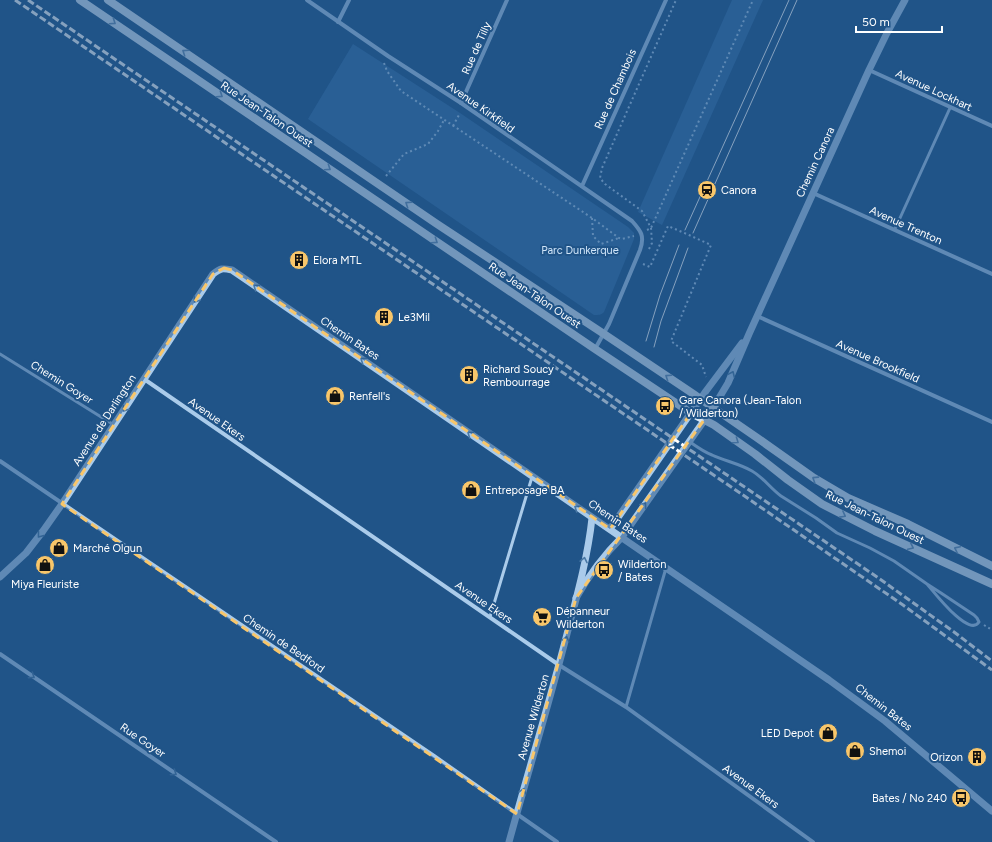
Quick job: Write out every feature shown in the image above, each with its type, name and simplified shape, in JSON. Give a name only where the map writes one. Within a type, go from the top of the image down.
[{"type":"main road","name":"Rue Jean-Talon Ouest","points":[[80,0],[595,349],[691,413],[714,425],[822,504],[875,531],[992,584]]},
{"type":"main road","name":"Rue Jean-Talon Ouest","points":[[108,0],[437,224],[701,399],[814,478],[840,494],[908,524],[992,566]]},
{"type":"street","name":"Avenue Kirkfield","points":[[307,0],[582,186],[632,221],[642,233]]},
{"type":"street","points":[[338,22],[348,0]]},
{"type":"street","name":"Rue de Tilly","points":[[461,103],[507,0]]},
{"type":"street","name":"Rue de Chambois","points":[[582,186],[666,0]]},
{"type":"street","name":"Chemin Canora","points":[[713,408],[728,382],[869,70],[905,0]]},
{"type":"street","name":"Avenue Lockhart","points":[[869,70],[992,126]]},
{"type":"street","name":"Avenue Trenton","points":[[813,193],[992,274]]},
{"type":"street","points":[[595,349],[609,324],[640,250],[642,233]]},
{"type":"street","name":"Chemin Bates","points":[[220,270],[224,268],[232,270],[861,703],[897,731],[992,811]]},
{"type":"street","name":"Avenue de Darlington","points":[[0,577],[26,553],[43,531],[213,274],[220,270]]},
{"type":"street","name":"Avenue Brookfield","points":[[757,316],[992,422]]},
{"type":"street","name":"Chemin Canora","points":[[701,399],[749,334]]},
{"type":"street","name":"Avenue Ekers","points":[[144,379],[559,665],[626,706],[813,842]]},
{"type":"street","points":[[610,529],[701,399]]},
{"type":"street","name":"Avenue Wilderton","points":[[576,598],[585,582],[610,549],[622,538],[713,408]]},
{"type":"street","name":"Chemin de Bedford","points":[[0,461],[428,752],[557,842]]},
{"type":"street","name":"Avenue Wilderton","points":[[509,842],[559,665],[576,598],[589,540],[592,518]]},
{"type":"street","name":"Rue Goyer","points":[[0,654],[276,842]]},
{"type":"lane","points":[[894,229],[950,108]]},
{"type":"lane","name":"Chemin Goyer","points":[[0,354],[114,425]]},
{"type":"lane","points":[[689,441],[707,453],[753,471],[763,478],[780,496],[837,533],[862,543],[894,561],[974,615],[979,620],[978,625],[971,626],[959,619],[941,602],[927,584]]},
{"type":"lane","points":[[490,617],[532,477]]},
{"type":"lane","points":[[626,706],[666,568]]},
{"type":"path","points":[[649,250],[652,243],[651,228],[642,211],[605,184],[600,178],[602,168],[676,0]]},
{"type":"path","points":[[642,233],[651,228],[753,0]]},
{"type":"path","points":[[384,63],[401,91],[592,218],[619,238]]},
{"type":"path","points":[[453,127],[460,113]]},
{"type":"path","points":[[386,176],[404,154],[428,144],[444,120]]},
{"type":"path","points":[[592,218],[593,236],[601,244],[619,238],[622,239],[634,236]]},
{"type":"path","points":[[643,264],[650,267],[668,226],[711,245],[671,341],[702,365],[707,378]]},
{"type":"path","points":[[689,235],[690,231]]},
{"type":"highlighted area","points":[[224,268],[232,270],[610,529],[691,413],[704,420],[576,598],[517,814],[62,504],[213,274]]},
{"type":"green space","points":[[732,0],[763,0],[662,225],[638,212]]},
{"type":"green space","name":"Parc Dunkerque","points":[[353,44],[460,113],[628,227],[634,233],[634,239],[602,314],[594,315],[308,119]]},
{"type":"tram line","points":[[685,230],[789,0]]},
{"type":"tram line","points":[[693,233],[797,0]]},
{"type":"tram line","points":[[646,341],[660,295],[679,245]]},
{"type":"tram line","points":[[654,347],[661,321],[688,248]]},
{"type":"railway","points":[[15,0],[740,493],[903,605],[992,670]]},
{"type":"railway","points":[[28,0],[877,577],[992,661]]},
{"type":"place","name":"Canora","points":[[707,190]]},
{"type":"place","name":"Elora MTL","points":[[299,260]]},
{"type":"place","name":"Le3Mil","points":[[384,317]]},
{"type":"place","name":"Richard Soucy Rembourrage","points":[[469,375]]},
{"type":"place","name":"Renfell's","points":[[335,396]]},
{"type":"place","name":"Gare Canora (Jean-Talon / Wilderton)","points":[[665,406]]},
{"type":"place","name":"Entreposage BA","points":[[471,490]]},
{"type":"place","name":"Marché Olgun","points":[[59,548]]},
{"type":"place","name":"Miya Fleuriste","points":[[45,565]]},
{"type":"place","name":"Wilderton / Bates","points":[[604,570]]},
{"type":"place","name":"Dépanneur Wilderton","points":[[542,617]]},
{"type":"place","name":"LED Depot","points":[[828,733]]},
{"type":"place","name":"Shemoi","points":[[855,751]]},
{"type":"place","name":"Orizon","points":[[977,757]]},
{"type":"place","name":"Bates / No 240","points":[[961,798]]}]
